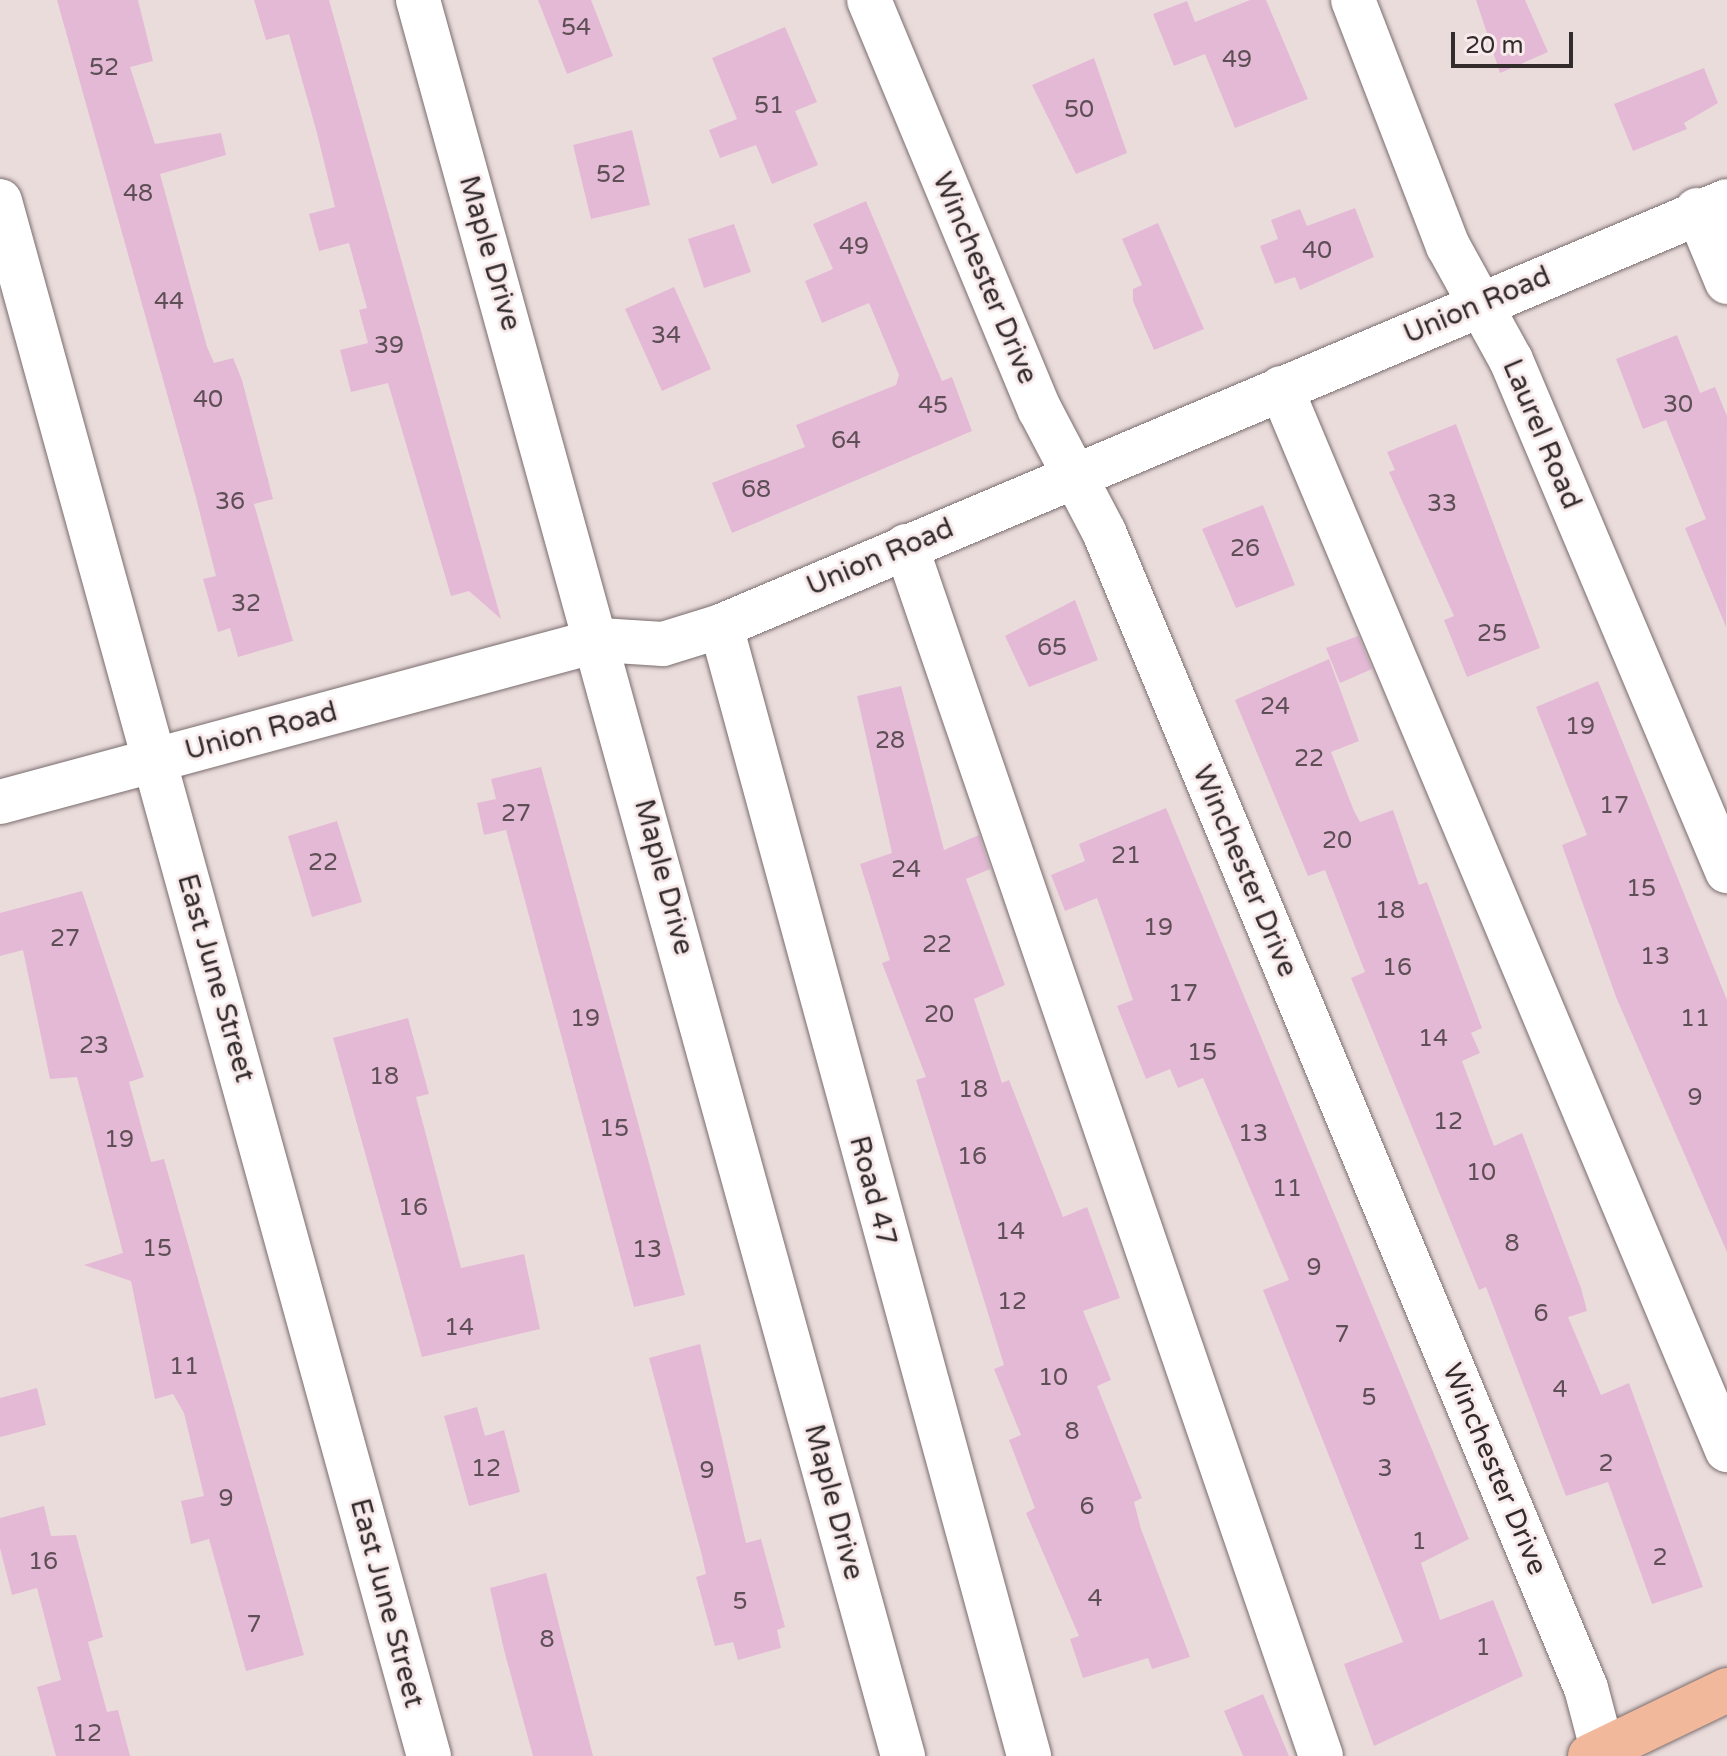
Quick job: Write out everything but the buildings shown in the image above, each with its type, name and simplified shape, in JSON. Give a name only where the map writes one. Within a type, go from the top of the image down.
[{"type":"main road","points":[[1600,1754],[1727,1690]]},
{"type":"street","name":"Maple Drive","points":[[418,0],[600,640],[903,1756]]},
{"type":"street","name":"Winchester Drive","points":[[869,0],[1071,476],[1104,532],[1600,1754]]},
{"type":"street","name":"Laurel Road","points":[[1353,0],[1448,246],[1484,303],[1727,871]]},
{"type":"street","name":"East June Street","points":[[0,201],[429,1756]]},
{"type":"street","name":"Union Road","points":[[0,802],[600,640],[663,644],[721,626],[1712,206]]},
{"type":"street","points":[[1712,206],[1727,282]]},
{"type":"street","points":[[1281,388],[1727,1450]]},
{"type":"street","points":[[906,546],[1321,1756]]},
{"type":"street","name":"Road 47","points":[[721,626],[1029,1756]]}]
